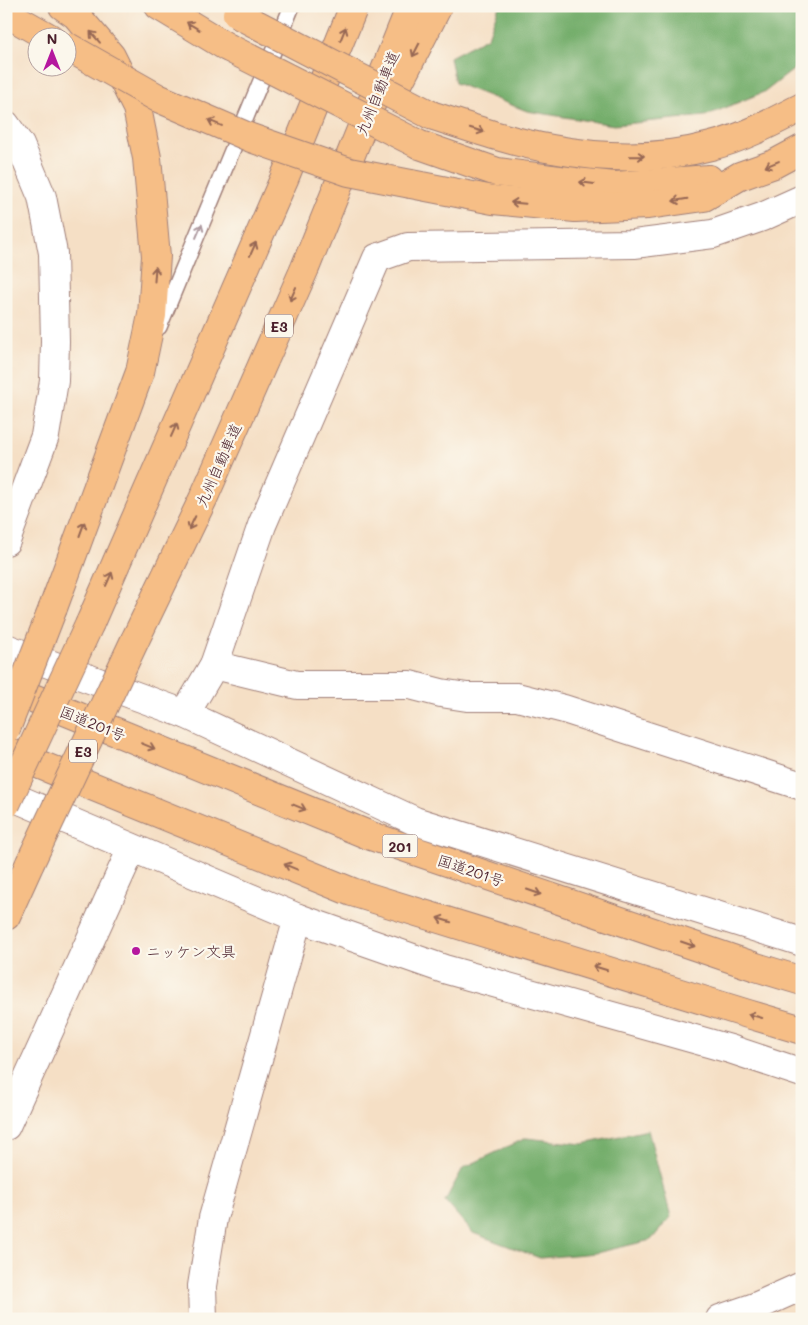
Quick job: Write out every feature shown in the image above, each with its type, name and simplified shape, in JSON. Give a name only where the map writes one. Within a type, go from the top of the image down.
[{"type":"highway","points":[[6,729],[140,372],[152,315],[156,256],[148,158],[137,108],[111,56],[76,16],[63,6]]},
{"type":"highway","points":[[160,6],[226,46],[420,144],[497,172],[615,186],[740,176]]},
{"type":"highway","points":[[6,804],[90,623],[284,179],[354,6]]},
{"type":"highway","name":"九州自動車道","points":[[6,916],[203,499],[305,268],[411,6]]},
{"type":"highway","points":[[305,268],[438,6]]},
{"type":"highway","points":[[231,10],[431,115],[503,138],[552,149],[608,157],[661,156],[712,146],[756,130],[802,107]]},
{"type":"highway","points":[[6,13],[32,28]]},
{"type":"highway","points":[[78,53],[158,98],[251,138],[349,172],[493,200],[575,208],[648,205],[704,197],[740,176],[774,164],[802,149]]},
{"type":"highway","name":"国道201号","points":[[6,687],[371,836],[747,964],[802,980]]},
{"type":"highway","points":[[6,751],[352,892],[802,1030]]},
{"type":"street","points":[[6,126],[20,144],[42,197],[53,253],[55,341],[54,381],[45,436],[8,528]]},
{"type":"street","points":[[185,714],[214,665],[262,525],[378,258],[408,247],[634,244],[713,234],[762,217],[802,198]]},
{"type":"street","points":[[6,648],[185,714],[415,821],[802,942]]},
{"type":"street","points":[[214,665],[297,685],[410,685],[467,697],[517,698],[564,709],[802,786]]},
{"type":"street","points":[[6,794],[298,918],[444,969],[730,1049],[802,1073]]},
{"type":"street","points":[[6,1126],[132,848]]},
{"type":"street","points":[[203,1319],[202,1286],[213,1218],[298,918]]},
{"type":"street","points":[[720,1319],[755,1307],[802,1286]]},
{"type":"lane","points":[[140,372],[292,6]]},
{"type":"green space","points":[[499,6],[802,6],[802,63],[766,91],[705,116],[614,125],[527,111],[455,83],[450,57],[488,37]]},
{"type":"green space","points":[[648,1130],[671,1217],[651,1240],[596,1253],[540,1258],[473,1233],[445,1201],[463,1168],[526,1138],[583,1144]]},
{"type":"place","name":"ニッケン文具","points":[[136,951]]}]
